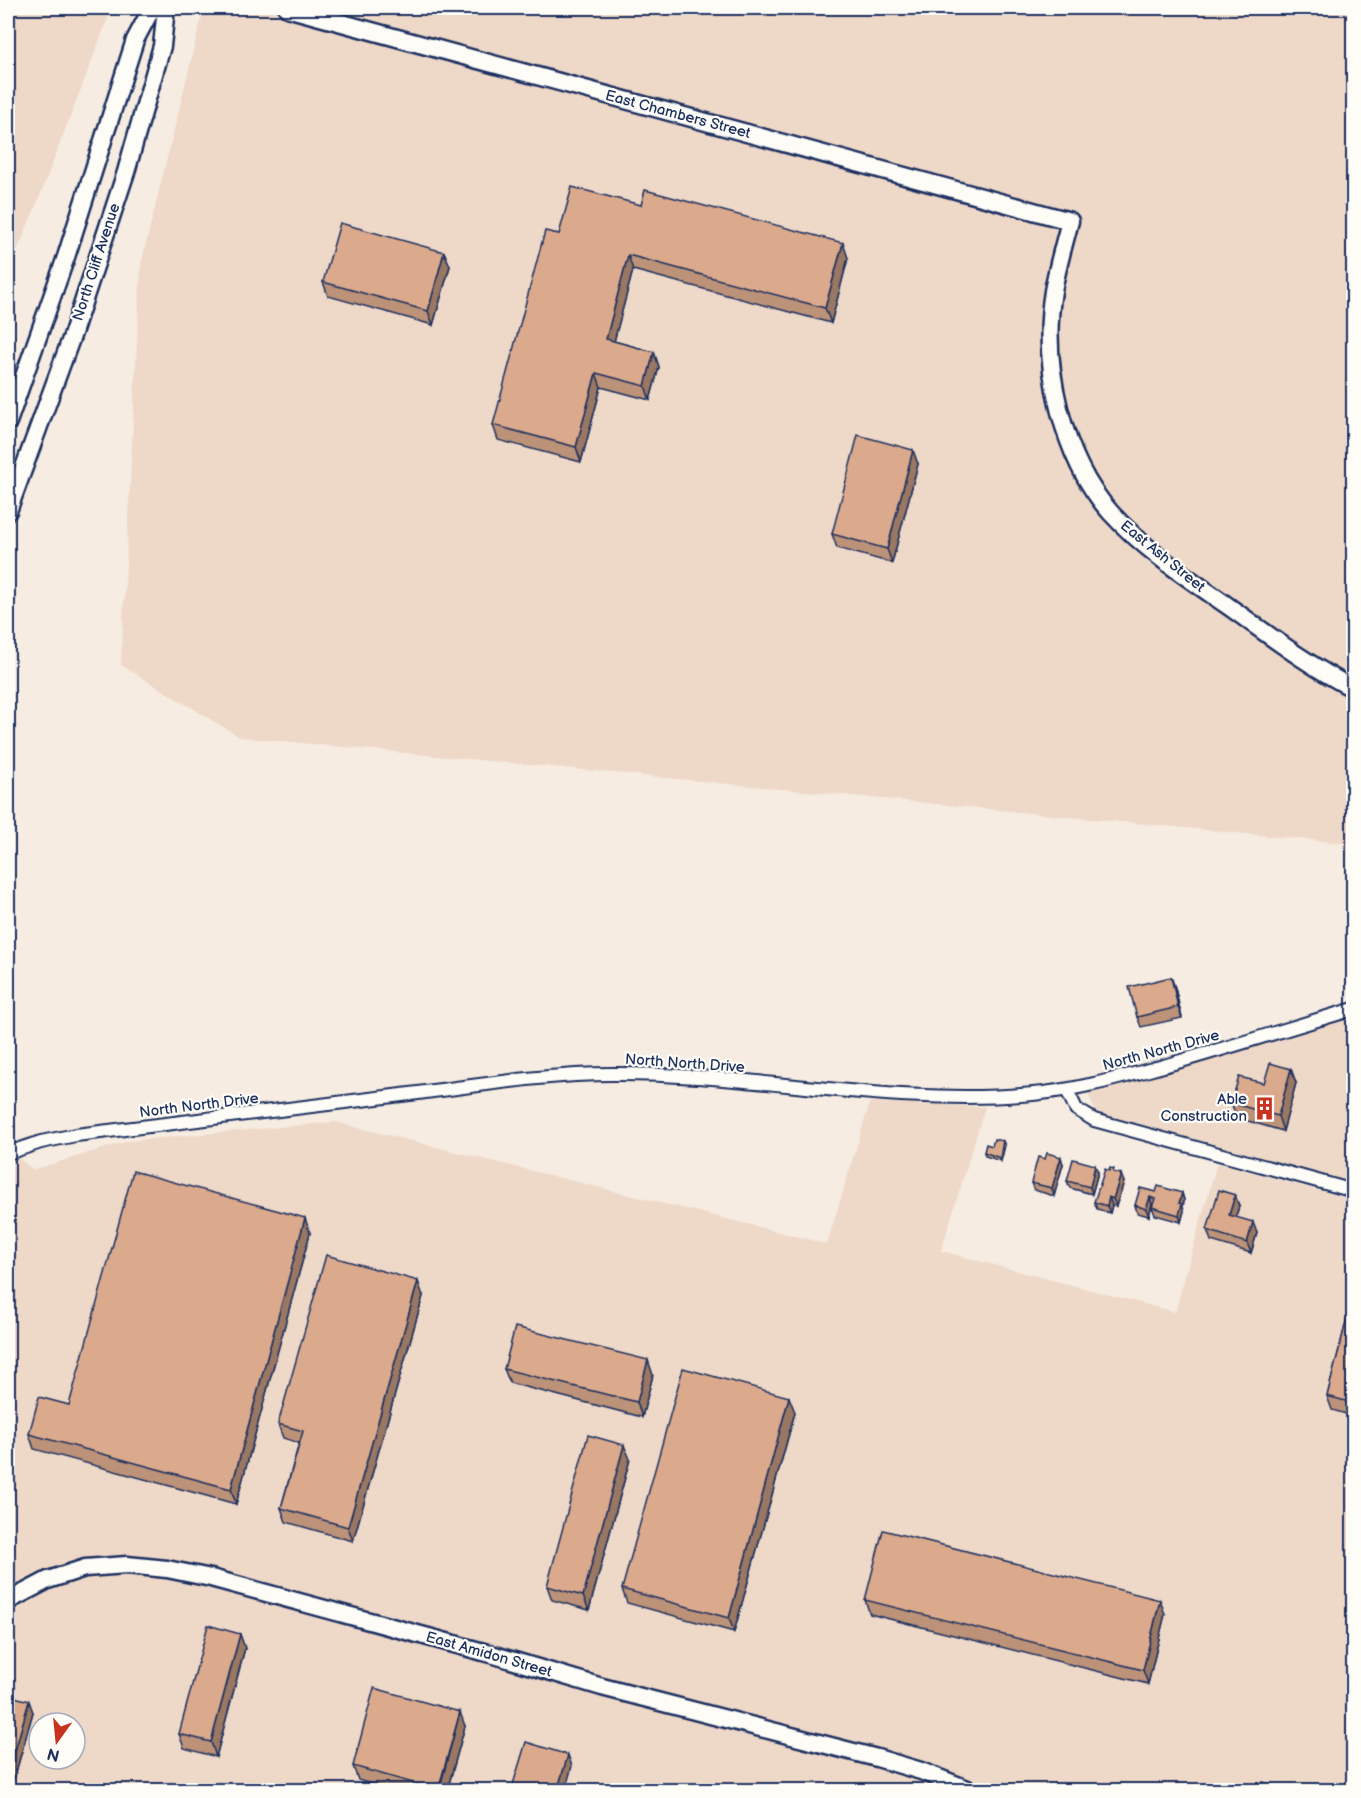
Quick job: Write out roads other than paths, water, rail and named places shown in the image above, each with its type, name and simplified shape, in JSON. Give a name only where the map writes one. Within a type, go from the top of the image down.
[{"type":"street","name":"North Cliff Avenue","points":[[8,422],[69,247],[135,40],[152,8]]},
{"type":"street","name":"North Cliff Avenue","points":[[8,511],[52,393],[115,206],[162,46],[166,8]]},
{"type":"street","name":"East Chambers Street","points":[[287,8],[1070,221]]},
{"type":"street","name":"East Ash Street","points":[[1070,221],[1053,292],[1050,347],[1059,404],[1067,433],[1092,489],[1111,514],[1178,572],[1324,673],[1353,689]]},
{"type":"street","name":"North North Drive","points":[[8,1153],[41,1142],[76,1136],[569,1075],[673,1076],[950,1097],[1031,1094],[1067,1090],[1193,1058],[1353,1009]]},
{"type":"street","points":[[1067,1090],[1076,1109],[1094,1120],[1353,1191]]},
{"type":"street","name":"East Amidon Street","points":[[8,1601],[48,1580],[85,1568],[127,1565],[189,1573],[491,1654],[602,1687],[877,1758],[921,1771],[970,1791]]},
{"type":"place","name":"Able Construction","points":[[1265,1108]]}]
